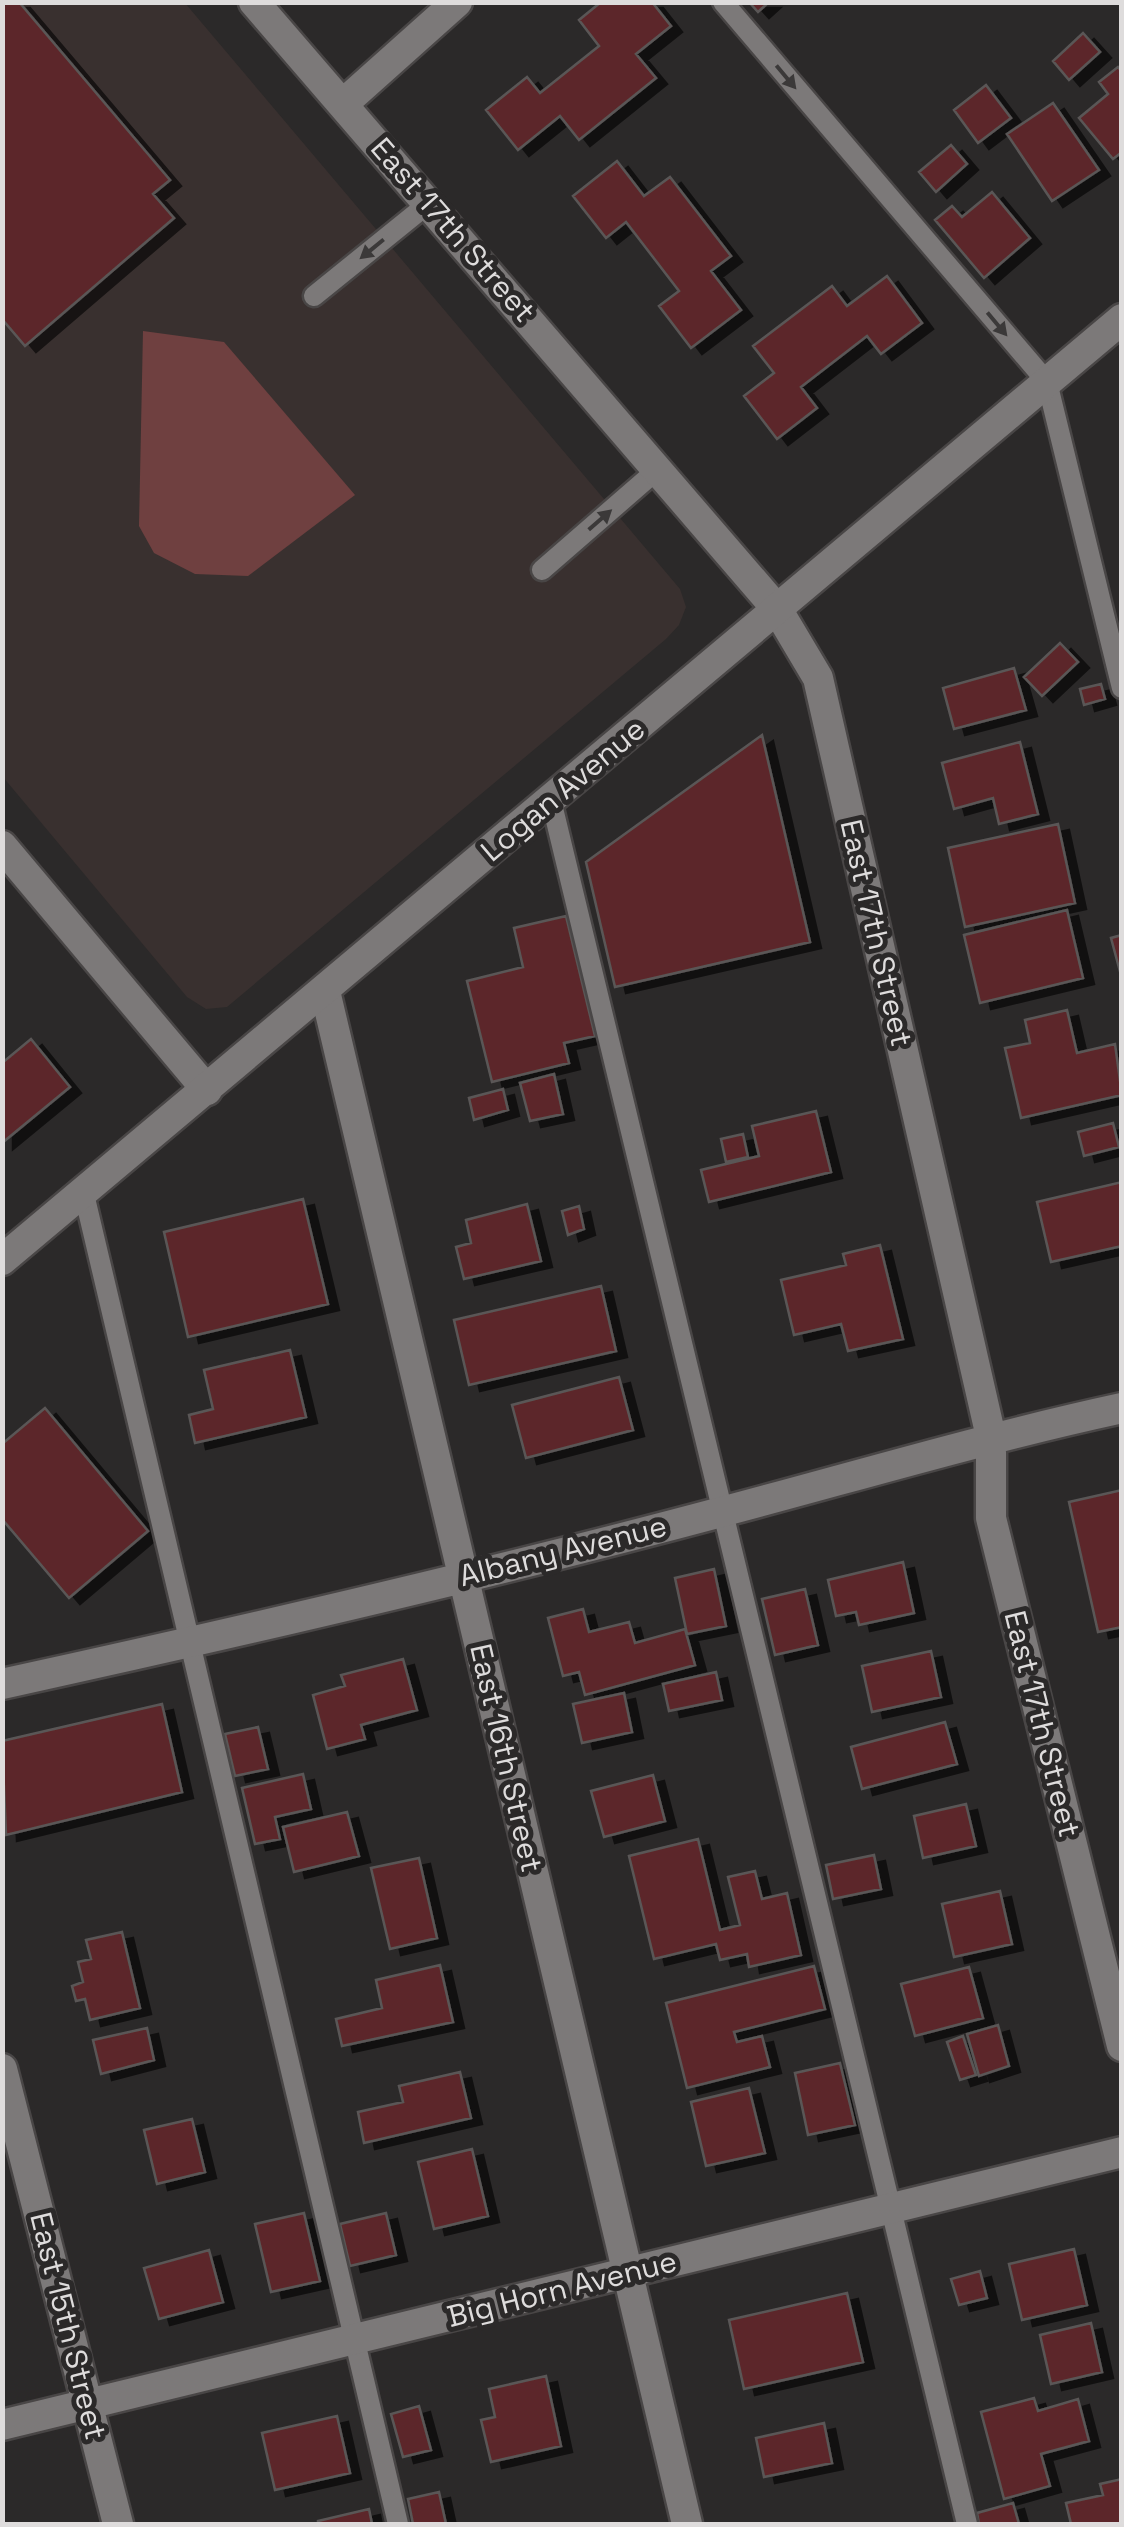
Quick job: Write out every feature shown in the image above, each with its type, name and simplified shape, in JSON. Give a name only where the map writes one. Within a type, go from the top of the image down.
[{"type":"street","name":"East 17th Street","points":[[254,2],[777,609],[818,678],[991,1436],[991,1518],[1122,2046]]},
{"type":"street","points":[[344,104],[457,2]]},
{"type":"street","name":"Logan Avenue","points":[[2,1260],[1122,318]]},
{"type":"street","points":[[2,846],[208,1090]]},
{"type":"street","name":"East 16th Street","points":[[325,991],[624,2274],[687,2524]]},
{"type":"street","name":"Albany Avenue","points":[[2,1684],[190,1643],[723,1512],[991,1436],[1122,1408]]},
{"type":"street","name":"East 15th Street","points":[[2,2070],[118,2524]]},
{"type":"street","name":"Big Horn Avenue","points":[[2,2425],[1122,2152]]},
{"type":"lane","points":[[723,2],[1046,382],[1122,688]]},
{"type":"lane","points":[[314,296],[429,202]]},
{"type":"lane","points":[[542,570],[657,470]]},
{"type":"lane","points":[[551,800],[967,2524]]},
{"type":"lane","points":[[84,1194],[398,2524]]},
{"type":"shaded area","points":[[2,3],[185,3],[680,589],[686,607],[679,625],[666,639],[227,1007],[206,1009],[187,997],[3,777]]},
{"type":"shaded area","points":[[143,331],[224,342],[355,495],[248,576],[195,574],[154,553],[139,526]]},
{"type":"building","points":[[2,2],[19,2],[170,180],[153,194],[174,218],[25,346],[2,319]]},
{"type":"building","points":[[601,2],[652,2],[671,26],[636,54],[656,78],[579,140],[560,116],[518,150],[486,110],[527,77],[540,93],[599,46],[579,20]]},
{"type":"building","points":[[749,2],[769,2],[758,12]]},
{"type":"building","points":[[1083,33],[1100,52],[1069,80],[1053,61]]},
{"type":"building","points":[[1118,67],[1122,72],[1122,152],[1113,159],[1079,118],[1108,94],[1099,82]]},
{"type":"building","points":[[986,85],[1011,118],[978,143],[954,110]]},
{"type":"building","points":[[1053,103],[1099,170],[1052,201],[1007,134]]},
{"type":"building","points":[[951,145],[967,164],[936,192],[919,172]]},
{"type":"building","points":[[617,161],[644,196],[670,177],[731,256],[711,271],[741,310],[691,348],[659,306],[679,291],[626,222],[606,238],[573,196]]},
{"type":"building","points":[[992,192],[1030,238],[984,278],[935,220],[952,206],[962,217]]},
{"type":"building","points":[[887,276],[922,323],[881,354],[867,336],[801,387],[817,408],[777,439],[744,396],[774,373],[753,346],[832,286],[847,306]]},
{"type":"building","points":[[1060,643],[1078,662],[1042,696],[1024,677]]},
{"type":"building","points":[[1014,668],[1026,710],[954,729],[943,688]]},
{"type":"building","points":[[1101,684],[1105,699],[1084,705],[1080,689]]},
{"type":"building","points":[[762,735],[810,942],[615,987],[586,862]]},
{"type":"building","points":[[1020,742],[1038,814],[999,824],[993,798],[954,809],[942,763]]},
{"type":"building","points":[[1058,824],[1075,903],[965,927],[948,848]]},
{"type":"building","points":[[1067,910],[1083,978],[980,1003],[964,935]]},
{"type":"building","points":[[566,916],[595,1036],[564,1043],[569,1063],[492,1082],[467,981],[523,967],[514,928]]},
{"type":"building","points":[[1122,935],[1122,979],[1111,938]]},
{"type":"building","points":[[1067,1010],[1077,1053],[1115,1044],[1122,1095],[1021,1118],[1005,1048],[1030,1043],[1025,1020]]},
{"type":"building","points":[[31,1039],[70,1087],[2,1143],[2,1063]]},
{"type":"building","points":[[554,1074],[563,1114],[530,1121],[520,1083]]},
{"type":"building","points":[[503,1089],[508,1110],[474,1120],[469,1098]]},
{"type":"building","points":[[816,1111],[831,1172],[709,1202],[701,1170],[759,1156],[752,1126]]},
{"type":"building","points":[[1113,1123],[1119,1147],[1084,1156],[1078,1132]]},
{"type":"building","points":[[743,1134],[748,1157],[726,1162],[721,1139]]},
{"type":"building","points":[[1122,1182],[1122,1246],[1051,1262],[1037,1202]]},
{"type":"building","points":[[303,1199],[328,1304],[188,1337],[164,1232]]},
{"type":"building","points":[[527,1204],[541,1261],[464,1279],[456,1247],[471,1243],[466,1220]]},
{"type":"building","points":[[579,1206],[584,1229],[568,1235],[562,1211]]},
{"type":"building","points":[[880,1245],[903,1339],[848,1351],[841,1324],[794,1335],[781,1280],[846,1265],[843,1254]]},
{"type":"building","points":[[601,1286],[616,1351],[469,1385],[454,1320]]},
{"type":"building","points":[[290,1350],[306,1417],[195,1443],[189,1415],[213,1409],[204,1370]]},
{"type":"building","points":[[619,1377],[633,1430],[526,1458],[512,1405]]},
{"type":"building","points":[[45,1408],[148,1531],[69,1598],[2,1519],[2,1444]]},
{"type":"building","points":[[1122,1490],[1122,1627],[1098,1632],[1069,1502]]},
{"type":"building","points":[[903,1562],[914,1613],[859,1625],[856,1612],[836,1616],[828,1580]]},
{"type":"building","points":[[714,1569],[726,1626],[687,1634],[675,1578]]},
{"type":"building","points":[[805,1589],[818,1645],[775,1655],[762,1599]]},
{"type":"building","points":[[583,1609],[589,1632],[629,1622],[635,1643],[685,1629],[695,1665],[585,1695],[579,1672],[563,1676],[548,1618]]},
{"type":"building","points":[[931,1651],[941,1697],[872,1712],[862,1666]]},
{"type":"building","points":[[403,1659],[417,1710],[361,1725],[365,1739],[327,1749],[313,1695],[345,1686],[341,1675]]},
{"type":"building","points":[[716,1672],[722,1700],[669,1711],[663,1684]]},
{"type":"building","points":[[624,1693],[632,1732],[582,1743],[573,1704]]},
{"type":"building","points":[[162,1704],[182,1792],[6,1835],[2,1741]]},
{"type":"building","points":[[945,1722],[957,1764],[862,1789],[851,1747]]},
{"type":"building","points":[[258,1727],[268,1769],[235,1776],[225,1734]]},
{"type":"building","points":[[303,1774],[311,1809],[275,1817],[280,1839],[255,1844],[242,1788]]},
{"type":"building","points":[[653,1775],[665,1821],[604,1837],[591,1791]]},
{"type":"building","points":[[966,1804],[976,1846],[923,1858],[914,1816]]},
{"type":"building","points":[[347,1812],[359,1856],[294,1872],[283,1827]]},
{"type":"building","points":[[698,1839],[720,1930],[740,1925],[728,1877],[755,1871],[762,1899],[787,1893],[801,1955],[749,1967],[747,1954],[720,1960],[716,1944],[654,1959],[629,1856]]},
{"type":"building","points":[[874,1855],[881,1889],[833,1899],[826,1865]]},
{"type":"building","points":[[419,1858],[437,1938],[390,1949],[371,1868]]},
{"type":"building","points":[[1000,1891],[1012,1944],[954,1957],[942,1904]]},
{"type":"building","points":[[122,1932],[140,2008],[90,2020],[85,1999],[76,2001],[72,1986],[83,1982],[78,1962],[91,1959],[86,1940]]},
{"type":"building","points":[[440,1965],[453,2022],[342,2046],[336,2019],[382,2008],[376,1980]]},
{"type":"building","points":[[814,1966],[825,2009],[734,2032],[737,2042],[762,2036],[770,2067],[687,2088],[666,2003]]},
{"type":"building","points":[[969,1967],[983,2018],[915,2036],[901,1984]]},
{"type":"building","points":[[998,2025],[1009,2066],[979,2076],[967,2034]]},
{"type":"building","points":[[147,2028],[154,2060],[101,2074],[93,2040]]},
{"type":"building","points":[[963,2036],[976,2075],[960,2080],[947,2042]]},
{"type":"building","points":[[840,2063],[855,2125],[808,2135],[795,2073]]},
{"type":"building","points":[[460,2072],[471,2118],[364,2143],[358,2112],[403,2102],[399,2086]]},
{"type":"building","points":[[749,2088],[765,2153],[706,2166],[691,2102]]},
{"type":"building","points":[[192,2119],[205,2172],[157,2184],[144,2130]]},
{"type":"building","points":[[472,2149],[488,2216],[434,2229],[418,2162]]},
{"type":"building","points":[[304,2213],[320,2281],[271,2292],[255,2224]]},
{"type":"building","points":[[386,2213],[396,2255],[350,2266],[340,2224]]},
{"type":"building","points":[[1074,2249],[1087,2305],[1022,2320],[1009,2264]]},
{"type":"building","points":[[209,2250],[223,2302],[159,2319],[144,2268]]},
{"type":"building","points":[[980,2271],[987,2298],[959,2305],[951,2279]]},
{"type":"building","points":[[847,2293],[863,2362],[744,2389],[729,2320]]},
{"type":"building","points":[[1091,2323],[1102,2372],[1051,2384],[1040,2335]]},
{"type":"building","points":[[546,2376],[561,2446],[491,2462],[481,2420],[495,2417],[489,2389]]},
{"type":"building","points":[[1034,2398],[1038,2411],[1078,2399],[1089,2441],[1041,2454],[1050,2486],[1004,2499],[981,2412]]},
{"type":"building","points":[[419,2406],[431,2450],[403,2457],[391,2414]]},
{"type":"building","points":[[337,2416],[350,2473],[275,2490],[262,2433]]},
{"type":"building","points":[[824,2423],[832,2463],[764,2477],[756,2438]]},
{"type":"building","points":[[1122,2479],[1122,2524],[1071,2524],[1066,2503],[1103,2495],[1100,2484]]},
{"type":"building","points":[[439,2492],[446,2524],[413,2524],[408,2499]]},
{"type":"building","points":[[1013,2503],[1019,2524],[979,2524],[977,2513]]},
{"type":"building","points":[[369,2509],[372,2524],[318,2524],[318,2521]]}]
